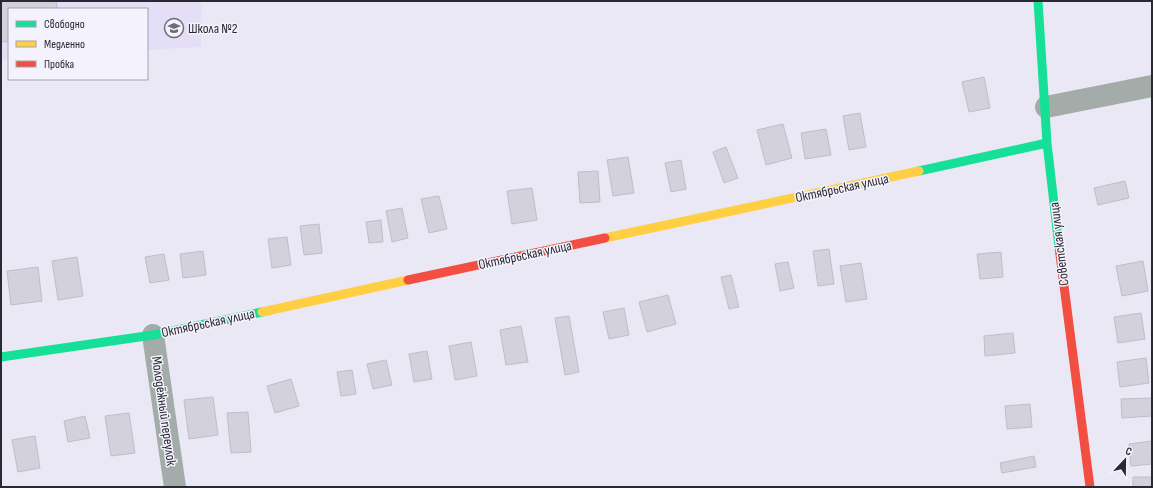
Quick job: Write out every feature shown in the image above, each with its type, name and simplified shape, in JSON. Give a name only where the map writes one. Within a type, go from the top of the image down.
[{"type":"street","name":"Советская улица","points":[[1038,1],[1046,107],[1047,144],[1073,364],[1090,487]]},
{"type":"street","points":[[1046,107],[1152,86]]},
{"type":"street","name":"Октябрьская улица","points":[[1,358],[153,335],[1047,144]]},
{"type":"street","name":"Молодёжный переулок","points":[[153,335],[174,487]]},
{"type":"shaded area","name":"Школа №2","points":[[1,1],[202,1],[201,47],[148,50],[148,8],[8,8],[8,59],[1,60]]},
{"type":"building","points":[[1,1],[56,1],[57,8],[8,8],[8,41],[1,42]]},
{"type":"building","points":[[984,77],[990,108],[969,112],[962,82]]},
{"type":"building","points":[[860,113],[866,147],[849,150],[843,116]]},
{"type":"building","points":[[783,124],[792,158],[766,165],[757,130]]},
{"type":"building","points":[[826,129],[831,155],[805,159],[801,133]]},
{"type":"building","points":[[726,147],[738,178],[724,183],[713,152]]},
{"type":"building","points":[[628,157],[634,193],[613,196],[607,160]]},
{"type":"building","points":[[681,160],[686,189],[671,192],[665,163]]},
{"type":"building","points":[[598,171],[600,202],[580,203],[578,172]]},
{"type":"building","points":[[1125,181],[1129,198],[1098,205],[1094,188]]},
{"type":"building","points":[[532,188],[537,220],[512,224],[507,191]]},
{"type":"building","points":[[439,196],[447,229],[429,233],[421,199]]},
{"type":"building","points":[[402,208],[408,238],[392,242],[386,211]]},
{"type":"building","points":[[381,220],[383,242],[369,243],[366,222]]},
{"type":"building","points":[[319,224],[322,253],[304,255],[300,226]]},
{"type":"building","points":[[287,237],[291,265],[272,268],[268,239]]},
{"type":"building","points":[[829,249],[834,284],[818,286],[813,251]]},
{"type":"building","points":[[203,251],[206,275],[183,278],[180,254]]},
{"type":"building","points":[[1001,252],[1003,277],[980,279],[977,254]]},
{"type":"building","points":[[164,254],[169,280],[150,283],[145,257]]},
{"type":"building","points":[[77,257],[83,296],[58,300],[52,261]]},
{"type":"building","points":[[1143,261],[1148,291],[1122,296],[1116,266]]},
{"type":"building","points":[[788,262],[794,288],[780,291],[775,264]]},
{"type":"building","points":[[861,263],[867,299],[846,302],[840,266]]},
{"type":"building","points":[[38,267],[42,301],[11,305],[7,271]]},
{"type":"building","points":[[731,275],[739,307],[729,309],[721,277]]},
{"type":"building","points":[[668,295],[676,324],[647,332],[639,302]]},
{"type":"building","points":[[624,308],[629,335],[609,339],[603,312]]},
{"type":"building","points":[[1141,313],[1145,339],[1118,343],[1114,317]]},
{"type":"building","points":[[569,316],[579,372],[565,375],[555,318]]},
{"type":"building","points":[[521,326],[528,362],[506,365],[500,330]]},
{"type":"building","points":[[1013,333],[1015,353],[985,356],[984,336]]},
{"type":"building","points":[[471,342],[477,376],[455,380],[449,346]]},
{"type":"building","points":[[427,351],[432,379],[414,382],[409,354]]},
{"type":"building","points":[[1146,358],[1149,383],[1120,387],[1117,362]]},
{"type":"building","points":[[386,360],[392,385],[373,389],[367,364]]},
{"type":"building","points":[[352,370],[356,394],[341,396],[337,372]]},
{"type":"building","points":[[291,379],[299,406],[275,413],[267,386]]},
{"type":"building","points":[[213,397],[218,435],[189,439],[184,400]]},
{"type":"building","points":[[1152,398],[1152,416],[1122,418],[1121,399]]},
{"type":"building","points":[[1030,404],[1032,427],[1007,429],[1005,406]]},
{"type":"building","points":[[248,412],[251,452],[231,453],[227,413]]},
{"type":"building","points":[[129,413],[135,453],[111,456],[105,416]]},
{"type":"building","points":[[85,416],[90,438],[68,442],[64,421]]},
{"type":"building","points":[[35,436],[40,468],[18,472],[12,440]]},
{"type":"building","points":[[1152,441],[1152,464],[1131,466],[1129,444]]},
{"type":"building","points":[[1034,456],[1036,467],[1002,473],[1000,463]]},
{"type":"building","points":[[1133,477],[1152,477],[1152,487],[1133,487]]},
{"type":"traffic: fast","points":[[1038,1],[1047,143],[1059,247]]},
{"type":"traffic: fast","points":[[919,171],[1047,143]]},
{"type":"traffic: fast","points":[[1,357],[153,335],[262,312]]},
{"type":"traffic: slow","points":[[605,238],[919,171]]},
{"type":"traffic: slow","points":[[262,312],[408,280]]},
{"type":"traffic: jam","points":[[408,280],[605,238]]},
{"type":"traffic: jam","points":[[1059,247],[1090,487]]},
{"type":"place","name":"Школа №2","points":[[174,28]]}]
